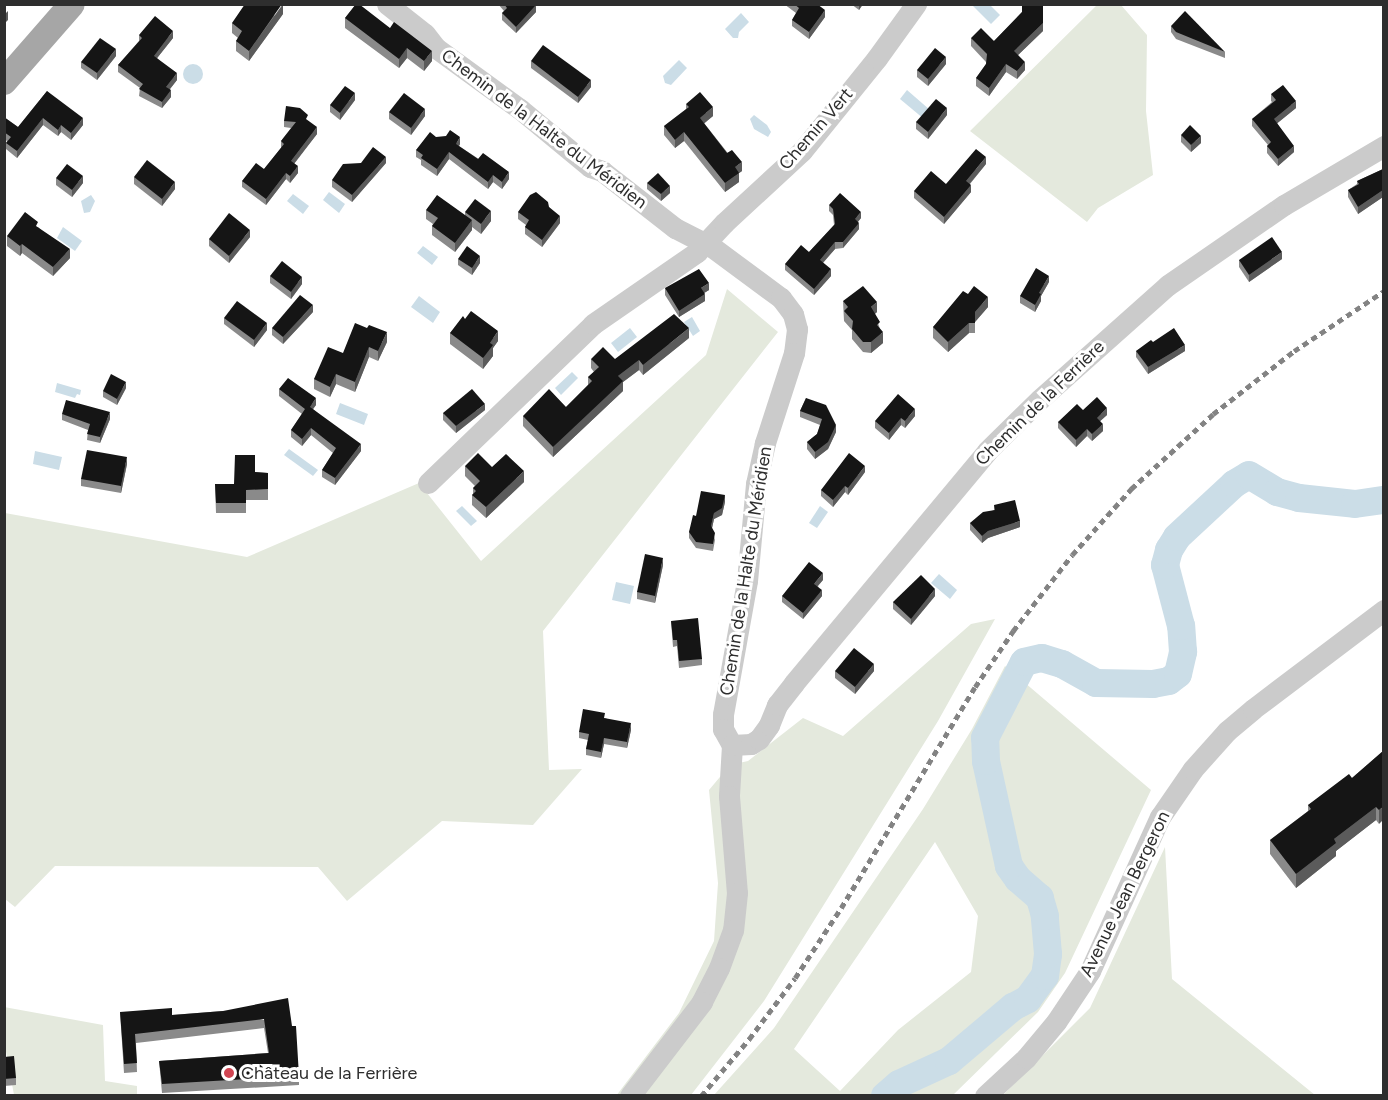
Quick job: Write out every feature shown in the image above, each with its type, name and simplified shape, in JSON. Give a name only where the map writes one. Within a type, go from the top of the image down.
[{"type":"main road","points":[[4,82],[72,4]]},
{"type":"street","name":"Chemin de la Halte du Méridien","points":[[387,4],[425,34],[436,48],[520,109],[590,167],[602,171],[675,228],[704,242],[781,298],[793,314],[797,329],[794,353],[765,443],[756,484],[745,592],[723,714],[723,729],[732,745],[729,796],[737,893],[733,930],[719,968],[702,1002],[630,1095]]},
{"type":"street","name":"Chemin Vert","points":[[428,483],[593,324],[697,252],[704,242],[802,150],[877,58],[916,4]]},
{"type":"street","name":"Chemin de la Ferrière","points":[[732,745],[751,744],[759,739],[769,725],[777,705],[794,683],[987,450],[1040,399],[1168,285],[1284,205],[1383,146]]},
{"type":"street","name":"Avenue Jean Bergeron","points":[[985,1095],[1026,1058],[1056,1022],[1090,971],[1160,817],[1193,769],[1227,731],[1252,709],[1383,610]]},
{"type":"shaded area","points":[[1097,5],[1121,5],[1147,35],[1146,111],[1153,175],[1098,208],[1087,222],[970,131]]},
{"type":"shaded area","points":[[727,289],[778,332],[543,631],[549,770],[582,769],[533,825],[442,821],[347,901],[318,867],[55,866],[15,907],[5,899],[5,513],[247,557],[419,483],[481,561],[706,355]]},
{"type":"shaded area","points":[[995,619],[938,721],[764,1001],[691,1095],[616,1096],[679,1013],[714,941],[718,883],[709,790],[730,765],[748,761],[803,718],[843,736],[971,624]]},
{"type":"shaded area","points":[[1005,666],[1151,790],[1065,973],[1038,1012],[953,1095],[714,1095],[774,1028],[923,809],[972,729]],"holes":[[[935,842],[978,916],[971,972],[898,1030],[840,1091],[794,1049]]]},
{"type":"shaded area","points":[[1165,847],[1172,979],[1315,1095],[1002,1096],[1090,1008]]},
{"type":"shaded area","points":[[4,1007],[103,1025],[105,1081],[137,1086],[137,1095],[14,1095],[5,1046]]},
{"type":"water","points":[[972,5],[990,5],[1000,15],[991,24]]},
{"type":"water","points":[[741,13],[749,22],[739,32],[738,38],[733,38],[725,29]]},
{"type":"water","points":[[679,60],[687,68],[671,85],[665,83],[663,76]]},
{"type":"water","points":[[193,64],[200,67],[203,74],[200,81],[193,84],[186,81],[183,74],[186,67]]},
{"type":"water","points":[[907,90],[930,110],[924,119],[900,99]]},
{"type":"water","points":[[754,115],[767,125],[771,132],[768,137],[754,129],[750,119]]},
{"type":"water","points":[[329,192],[345,204],[339,213],[323,200]]},
{"type":"water","points":[[293,194],[309,206],[303,214],[287,201]]},
{"type":"water","points":[[91,195],[95,201],[90,212],[84,213],[81,201]]},
{"type":"water","points":[[63,227],[82,241],[75,251],[57,238]]},
{"type":"water","points":[[423,246],[438,257],[432,265],[417,253]]},
{"type":"water","points":[[419,296],[440,312],[433,323],[411,307]]},
{"type":"water","points":[[692,317],[700,331],[693,336],[684,322]]},
{"type":"water","points":[[630,328],[637,337],[618,352],[611,343]]},
{"type":"water","points":[[572,372],[578,378],[561,395],[555,388]]},
{"type":"water","points":[[57,383],[81,390],[80,395],[77,394],[75,398],[55,392]]},
{"type":"water","points":[[340,403],[368,414],[364,425],[336,414]]},
{"type":"water","points":[[289,449],[318,470],[313,476],[284,455]]},
{"type":"water","points":[[35,451],[62,457],[59,470],[33,464]]},
{"type":"water","points":[[462,506],[477,521],[471,526],[456,511]]},
{"type":"water","points":[[820,506],[828,512],[817,528],[809,523]]},
{"type":"water","points":[[939,574],[957,590],[950,599],[931,583]]},
{"type":"water","points":[[616,582],[634,586],[630,604],[612,600]]},
{"type":"building","points":[[245,4],[282,4],[249,51],[236,41],[242,31],[232,23]]},
{"type":"building","points":[[356,4],[390,28],[394,22],[432,51],[424,61],[407,48],[399,59],[345,18]]},
{"type":"building","points":[[504,4],[536,5],[516,27],[502,13],[507,8]]},
{"type":"building","points":[[794,4],[817,4],[825,10],[809,32],[792,20],[799,8]]},
{"type":"building","points":[[1022,4],[1043,4],[1043,23],[1014,51],[1025,62],[1017,71],[1006,64],[989,88],[976,78],[986,64],[987,54],[971,38],[981,28],[994,41],[1022,12]]},
{"type":"building","points":[[1185,11],[1225,52],[1176,32],[1171,26]]},
{"type":"building","points":[[155,16],[173,31],[154,56],[177,73],[166,87],[171,90],[162,102],[139,89],[143,84],[118,65],[142,38],[139,35]]},
{"type":"building","points":[[100,38],[116,49],[97,73],[81,62]]},
{"type":"building","points":[[543,45],[591,80],[578,97],[531,61]]},
{"type":"building","points":[[935,48],[946,57],[928,79],[917,70]]},
{"type":"building","points":[[1283,85],[1296,101],[1274,119],[1294,146],[1278,159],[1267,146],[1271,142],[1252,119],[1276,100],[1271,94]]},
{"type":"building","points":[[345,86],[355,93],[340,113],[330,105]]},
{"type":"building","points":[[47,91],[83,118],[71,133],[61,125],[58,130],[43,118],[17,151],[6,143],[11,137],[4,132],[4,117],[18,127]]},
{"type":"building","points":[[700,92],[713,107],[700,118],[727,153],[732,150],[742,162],[735,167],[739,173],[725,183],[684,132],[675,140],[664,126],[689,107],[686,104]]},
{"type":"building","points":[[404,93],[425,109],[411,128],[389,112]]},
{"type":"building","points":[[936,99],[947,108],[928,132],[916,122]]},
{"type":"building","points":[[286,106],[300,108],[308,115],[306,119],[317,127],[291,161],[298,166],[290,176],[286,173],[266,199],[242,181],[256,163],[264,169],[284,144],[281,141],[296,122],[284,121]]},
{"type":"building","points":[[1190,125],[1201,136],[1191,145],[1181,135]]},
{"type":"building","points":[[450,130],[460,137],[456,144],[478,159],[483,153],[509,172],[502,182],[493,175],[488,182],[449,152],[437,169],[421,158],[423,155],[416,150],[430,132],[436,137],[446,136]]},
{"type":"building","points":[[373,147],[386,157],[352,195],[332,180],[343,164],[361,163]]},
{"type":"building","points":[[976,149],[986,157],[966,181],[971,185],[944,217],[914,191],[931,171],[946,184]]},
{"type":"building","points":[[147,160],[175,182],[162,199],[134,177]]},
{"type":"building","points":[[67,164],[83,176],[72,190],[56,178]]},
{"type":"building","points":[[1383,169],[1383,190],[1358,207],[1348,190],[1359,184],[1357,181]]},
{"type":"building","points":[[658,173],[670,186],[661,194],[647,183]]},
{"type":"building","points":[[536,192],[560,216],[542,240],[525,227],[529,220],[518,212],[530,195]]},
{"type":"building","points":[[840,193],[861,212],[855,219],[859,223],[843,242],[835,242],[820,260],[831,269],[814,289],[785,264],[801,245],[809,252],[835,224],[833,209],[829,205]]},
{"type":"building","points":[[437,195],[472,220],[455,243],[432,226],[438,218],[426,210]]},
{"type":"building","points":[[475,199],[491,211],[481,224],[465,212]]},
{"type":"building","points":[[25,212],[38,222],[36,226],[70,249],[53,267],[7,236]]},
{"type":"building","points":[[229,213],[250,230],[229,256],[209,239]]},
{"type":"building","points":[[1272,237],[1282,252],[1249,275],[1239,260]]},
{"type":"building","points":[[467,246],[480,256],[472,268],[458,259]]},
{"type":"building","points":[[282,261],[302,277],[291,292],[270,276]]},
{"type":"building","points":[[1036,268],[1049,276],[1035,305],[1020,296]]},
{"type":"building","points":[[699,269],[709,283],[701,288],[705,294],[679,311],[665,288]]},
{"type":"building","points":[[863,286],[877,302],[871,307],[880,322],[877,325],[883,332],[871,342],[863,342],[852,329],[853,321],[844,311],[848,307],[843,301]]},
{"type":"building","points":[[974,286],[988,297],[975,312],[975,323],[969,323],[948,342],[933,327],[963,291],[968,294]]},
{"type":"building","points":[[300,295],[313,305],[283,337],[272,328]]},
{"type":"building","points":[[237,301],[267,323],[254,340],[224,318]]},
{"type":"building","points":[[471,311],[498,331],[490,343],[493,345],[483,358],[450,333],[463,316],[465,319]]},
{"type":"building","points":[[674,314],[689,328],[643,365],[639,360],[618,376],[623,381],[553,447],[523,416],[549,389],[566,407],[592,381],[588,377],[599,367],[591,359],[603,347],[615,359]]},
{"type":"building","points":[[355,323],[367,328],[369,325],[387,332],[378,351],[369,347],[355,382],[336,374],[330,387],[314,379],[328,347],[343,353]]},
{"type":"building","points":[[1174,328],[1185,345],[1148,367],[1136,351]]},
{"type":"building","points":[[111,374],[126,382],[117,399],[103,391]]},
{"type":"building","points":[[288,378],[316,398],[310,407],[361,444],[335,478],[322,470],[336,448],[311,428],[302,439],[291,430],[305,409],[279,389]]},
{"type":"building","points":[[472,389],[485,404],[456,426],[443,413]]},
{"type":"building","points":[[898,394],[915,409],[905,421],[901,418],[889,433],[875,421]]},
{"type":"building","points":[[1097,397],[1107,408],[1097,418],[1103,424],[1092,434],[1087,429],[1076,440],[1058,422],[1077,404],[1083,410]]},
{"type":"building","points":[[806,398],[826,405],[836,425],[828,442],[815,452],[807,442],[817,434],[822,419],[800,411]]},
{"type":"building","points":[[66,400],[110,412],[100,437],[87,434],[90,424],[62,414]]},
{"type":"building","points":[[87,450],[127,457],[121,486],[81,479]]},
{"type":"building","points":[[478,453],[492,467],[506,454],[524,471],[486,507],[472,495],[476,491],[473,488],[480,481],[465,466]]},
{"type":"building","points":[[849,453],[865,466],[848,488],[845,486],[833,500],[821,490]]},
{"type":"building","points":[[235,455],[255,455],[255,472],[268,473],[268,489],[246,490],[246,503],[216,503],[215,484],[234,484]]},
{"type":"building","points":[[701,491],[725,495],[722,508],[714,513],[711,526],[715,533],[713,544],[696,542],[689,532],[693,515],[696,516]]},
{"type":"building","points":[[1015,500],[1020,521],[988,531],[982,536],[970,523],[983,512],[995,510],[994,505]]},
{"type":"building","points":[[645,554],[663,558],[655,596],[637,592]]},
{"type":"building","points":[[809,562],[823,573],[814,584],[822,590],[803,613],[782,596]]},
{"type":"building","points":[[921,575],[935,589],[911,619],[893,602]]},
{"type":"building","points":[[698,618],[702,659],[679,661],[677,640],[673,640],[671,621]]},
{"type":"building","points":[[854,648],[874,664],[855,687],[835,671]]},
{"type":"building","points":[[583,709],[605,713],[604,718],[631,723],[627,742],[604,738],[601,752],[586,749],[589,734],[579,732]]},
{"type":"building","points":[[1383,751],[1383,807],[1379,810],[1376,807],[1334,839],[1336,843],[1296,874],[1270,840],[1311,809],[1308,805],[1349,774],[1352,778]]},
{"type":"building","points":[[288,998],[292,1026],[296,1026],[299,1076],[162,1084],[159,1061],[269,1053],[264,1019],[135,1034],[137,1063],[124,1064],[120,1012],[172,1008],[172,1015],[223,1011]]},
{"type":"building","points":[[14,1056],[16,1078],[4,1079],[4,1057]]},
{"type":"waterway","points":[[885,1096],[899,1084],[949,1061],[1013,1007],[1028,999],[1045,976],[1048,954],[1045,916],[1040,898],[1018,879],[1009,866],[986,761],[985,738],[1024,662],[1042,658],[1062,664],[1096,683],[1153,684],[1169,681],[1178,674],[1183,652],[1181,626],[1165,565],[1169,550],[1177,537],[1234,484],[1249,475],[1277,492],[1299,498],[1355,504],[1384,500]]},
{"type":"railway","points":[[701,1096],[749,1039],[795,978],[841,908],[975,687],[1013,631],[1072,555],[1131,489],[1213,414],[1294,351],[1384,291]]},
{"type":"place","name":"Château de la Ferrière","points":[[229,1073]]}]
